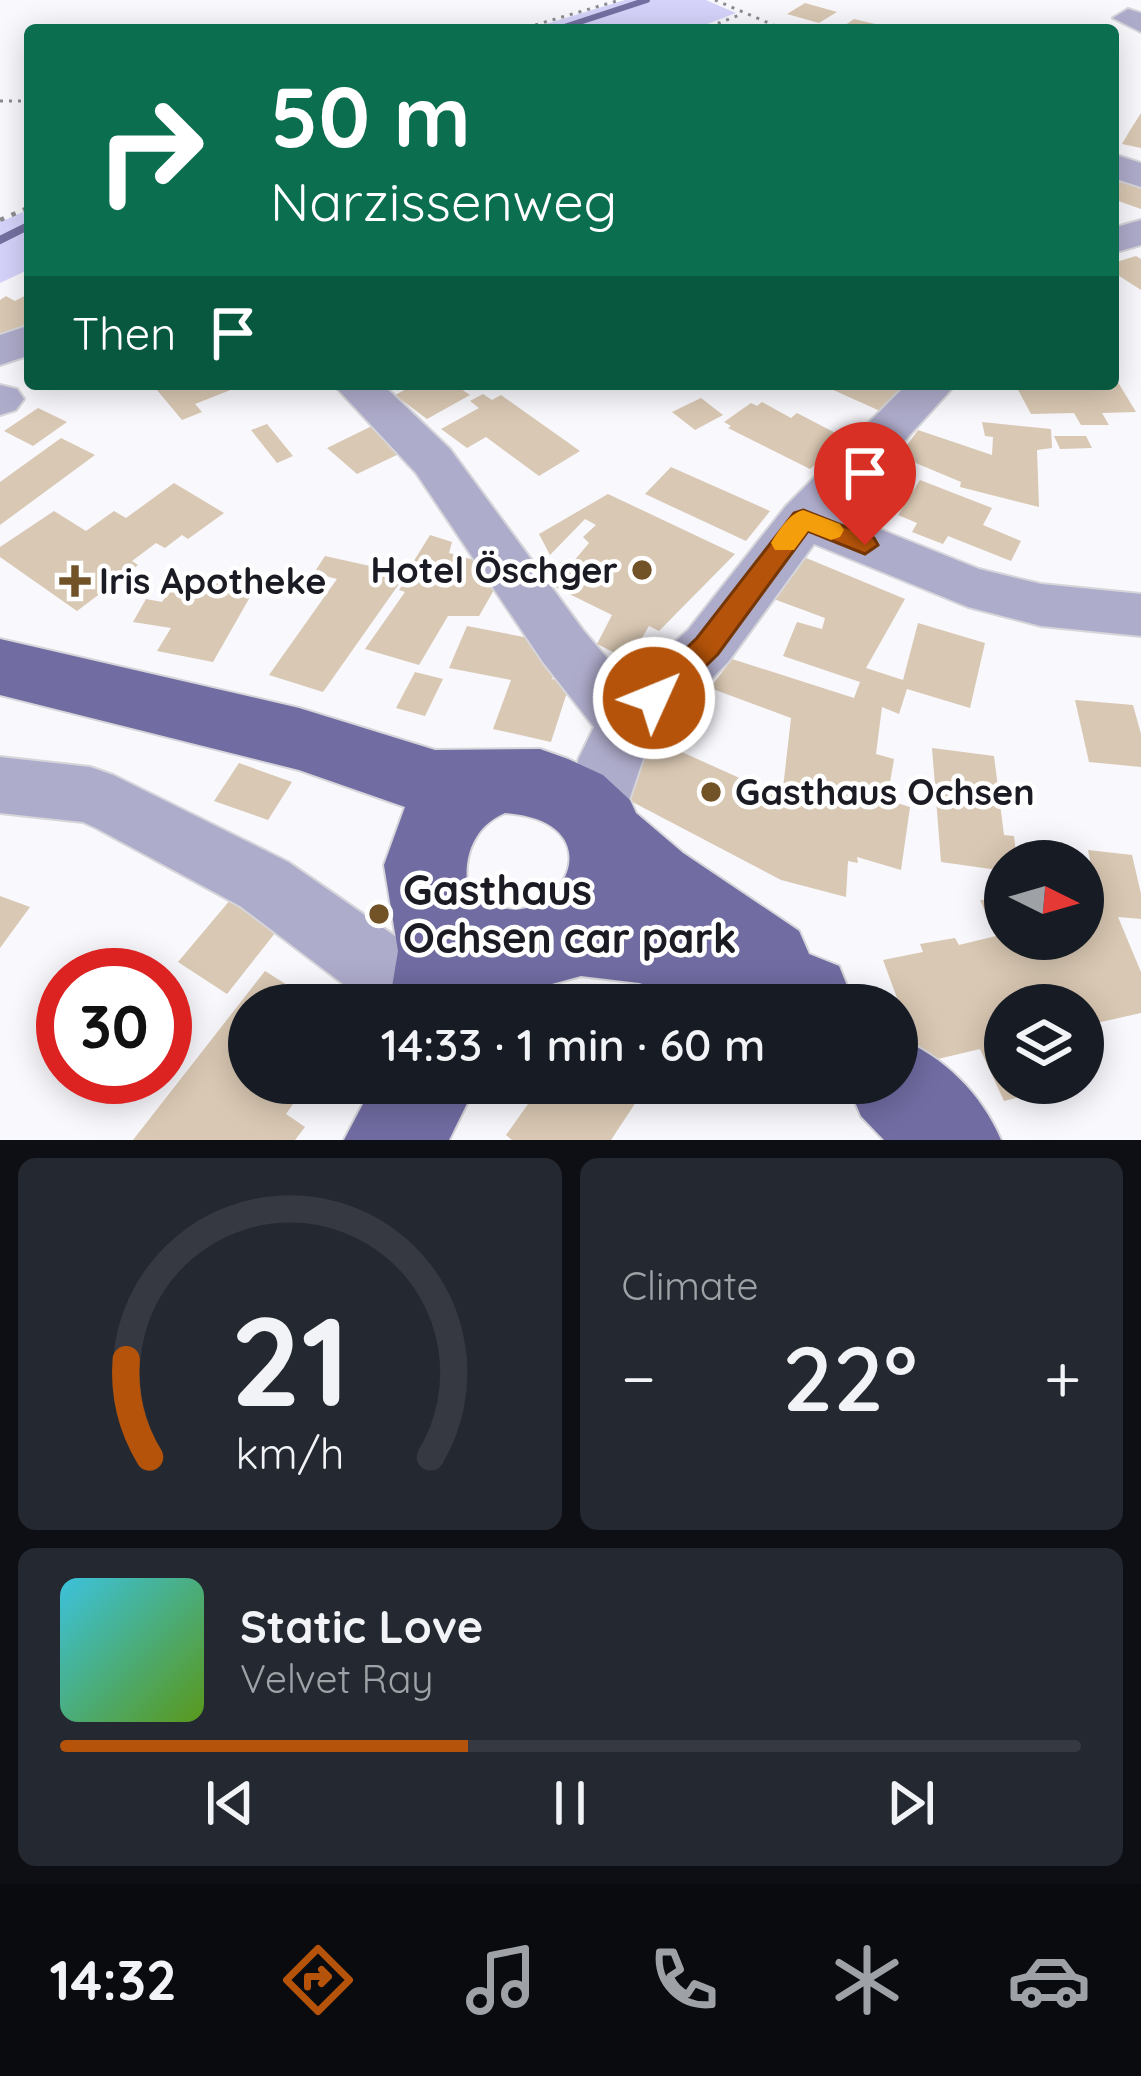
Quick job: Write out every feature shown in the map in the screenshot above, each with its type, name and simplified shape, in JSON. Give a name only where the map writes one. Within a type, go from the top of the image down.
[{"type":"main road","points":[[1,669],[347,752],[435,784],[558,805],[766,959],[792,984]]},
{"type":"main road","points":[[257,730],[322,762],[392,811],[413,837],[431,890],[442,951],[436,984]]},
{"type":"main road","points":[[558,805],[446,813],[430,839],[431,890],[475,943],[526,964],[652,942],[763,984]]},
{"type":"main road","points":[[526,964],[605,898],[613,868],[558,805]]},
{"type":"main road","points":[[915,1104],[952,1140]]},
{"type":"street","points":[[362,390],[433,461],[624,729]]},
{"type":"street","points":[[558,805],[624,729],[707,646],[803,519],[927,390]]},
{"type":"street","points":[[803,519],[968,587],[1041,604],[1141,615]]},
{"type":"street","points":[[0,785],[90,795],[119,808],[264,884],[403,984]]},
{"type":"path","points":[[538,24],[620,0]]},
{"type":"path","points":[[716,0],[771,24]]},
{"type":"path","points":[[716,24],[746,13]]},
{"type":"shaded area","points":[[625,0],[706,0],[736,13],[708,24],[546,24]]},
{"type":"shaded area","points":[[24,212],[24,272],[0,283],[0,222]]},
{"type":"building","points":[[805,3],[837,12],[819,23],[787,14]]},
{"type":"building","points":[[1141,113],[1141,148],[1122,144],[1129,132]]},
{"type":"building","points":[[1119,180],[1141,188],[1141,209],[1119,201]]},
{"type":"building","points":[[1141,259],[1141,290],[1119,276],[1119,261]]},
{"type":"building","points":[[6,296],[15,301],[24,296],[24,326],[0,341],[0,300]]},
{"type":"building","points":[[1119,384],[1136,412],[1102,413],[1109,425],[1081,425],[1074,413],[1031,414],[1018,390],[1119,390]]},
{"type":"building","points":[[157,390],[230,390],[195,404],[202,412],[182,420]]},
{"type":"building","points":[[405,390],[463,390],[470,395],[427,419],[395,395]]},
{"type":"building","points":[[833,390],[901,390],[880,411]]},
{"type":"building","points":[[483,394],[492,400],[501,395],[580,451],[539,476],[486,437],[467,448],[441,429],[479,408],[470,401]]},
{"type":"building","points":[[701,398],[723,415],[695,430],[672,412]]},
{"type":"building","points":[[762,402],[791,418],[797,413],[847,439],[810,469],[724,422],[751,403]]},
{"type":"building","points":[[38,408],[67,422],[33,446],[4,431]]},
{"type":"building","points":[[982,422],[1051,429],[1052,448],[1037,450],[1039,507],[960,487],[961,482],[899,456],[918,430],[992,455],[993,437],[985,436]]},
{"type":"building","points":[[267,424],[293,456],[277,463],[251,430]]},
{"type":"building","points":[[376,424],[403,452],[357,474],[327,448]]},
{"type":"building","points":[[1054,436],[1086,436],[1092,448],[1060,449]]},
{"type":"building","points":[[61,438],[95,455],[0,525],[0,482]]},
{"type":"building","points":[[671,467],[770,511],[746,541],[645,494]]},
{"type":"building","points":[[920,480],[992,508],[983,525],[1021,541],[1011,561],[948,536],[943,544],[912,532],[917,523],[898,515]]},
{"type":"building","points":[[174,483],[224,513],[188,539],[182,535],[165,548],[156,543],[132,561],[138,565],[77,611],[0,557],[0,547],[54,511],[86,531],[114,511],[126,518]]},
{"type":"building","name":"Hotel Öschger","points":[[608,494],[735,554],[659,631],[649,626],[629,660],[597,644],[612,615],[553,586],[589,543],[583,537],[596,525],[585,519],[550,555],[539,534]]},
{"type":"building","points":[[430,535],[452,542],[449,553],[478,561],[474,567],[498,583],[479,616],[448,616],[419,665],[365,649],[405,592],[399,590]]},
{"type":"building","points":[[799,555],[905,599],[866,668],[903,680],[918,623],[985,643],[970,708],[907,689],[899,714],[882,707],[876,754],[894,759],[887,800],[910,807],[901,870],[857,857],[858,863],[848,861],[846,897],[781,880],[623,797],[655,740],[782,797],[791,718],[710,688],[732,659],[854,698],[860,682],[783,656],[797,622],[822,629],[825,618],[771,598]]},
{"type":"building","points":[[325,556],[406,574],[323,692],[269,675],[337,579],[314,573]]},
{"type":"building","points":[[209,574],[258,583],[213,662],[157,651],[171,628],[133,622],[146,599],[162,602],[174,584],[200,588]]},
{"type":"building","points":[[467,626],[534,639],[557,663],[552,679],[570,683],[551,742],[493,729],[511,680],[449,668]]},
{"type":"building","points":[[415,672],[443,679],[425,716],[396,708]]},
{"type":"building","points":[[1075,700],[1133,705],[1141,734],[1141,767],[1089,762]]},
{"type":"building","points":[[932,748],[994,756],[1004,835],[1014,840],[984,840],[984,868],[941,862]]},
{"type":"building","points":[[239,763],[292,782],[268,820],[214,801]]},
{"type":"building","points":[[1104,852],[1132,855],[1141,919],[1118,917],[1141,972],[1141,1013],[1104,1021],[1104,984],[984,984],[984,1058],[980,1049],[921,1063],[918,984],[892,984],[883,960],[923,952],[920,944],[955,938],[959,945],[984,939],[984,960],[1104,960]]},
{"type":"building","points":[[236,893],[283,923],[235,984],[228,984],[227,994],[192,971],[190,948]]},
{"type":"building","points":[[0,896],[30,907],[0,948]]},
{"type":"building","points":[[265,971],[286,984],[255,984]]},
{"type":"building","points":[[228,1018],[228,1104],[293,1104],[286,1114],[305,1127],[295,1140],[133,1140],[161,1104],[192,1104],[192,1064]]},
{"type":"building","points":[[528,1104],[635,1104],[611,1140],[512,1140],[506,1135]]},
{"type":"waterway","points":[[573,24],[647,0]]},
{"type":"waterway","points":[[0,240],[24,228]]},
{"type":"slow traffic","points":[[785,543],[803,519],[831,530]]},
{"type":"place","name":"Hotel Öschger","points":[[642,570]]},
{"type":"place","name":"Iris Apotheke","points":[[75,581]]},
{"type":"place","name":"Gasthaus Ochsen","points":[[711,792]]},
{"type":"place","name":"Gasthaus Ochsen car park","points":[[379,914]]},
{"type":"route","points":[[654,698],[707,646],[803,519],[865,545]]}]
